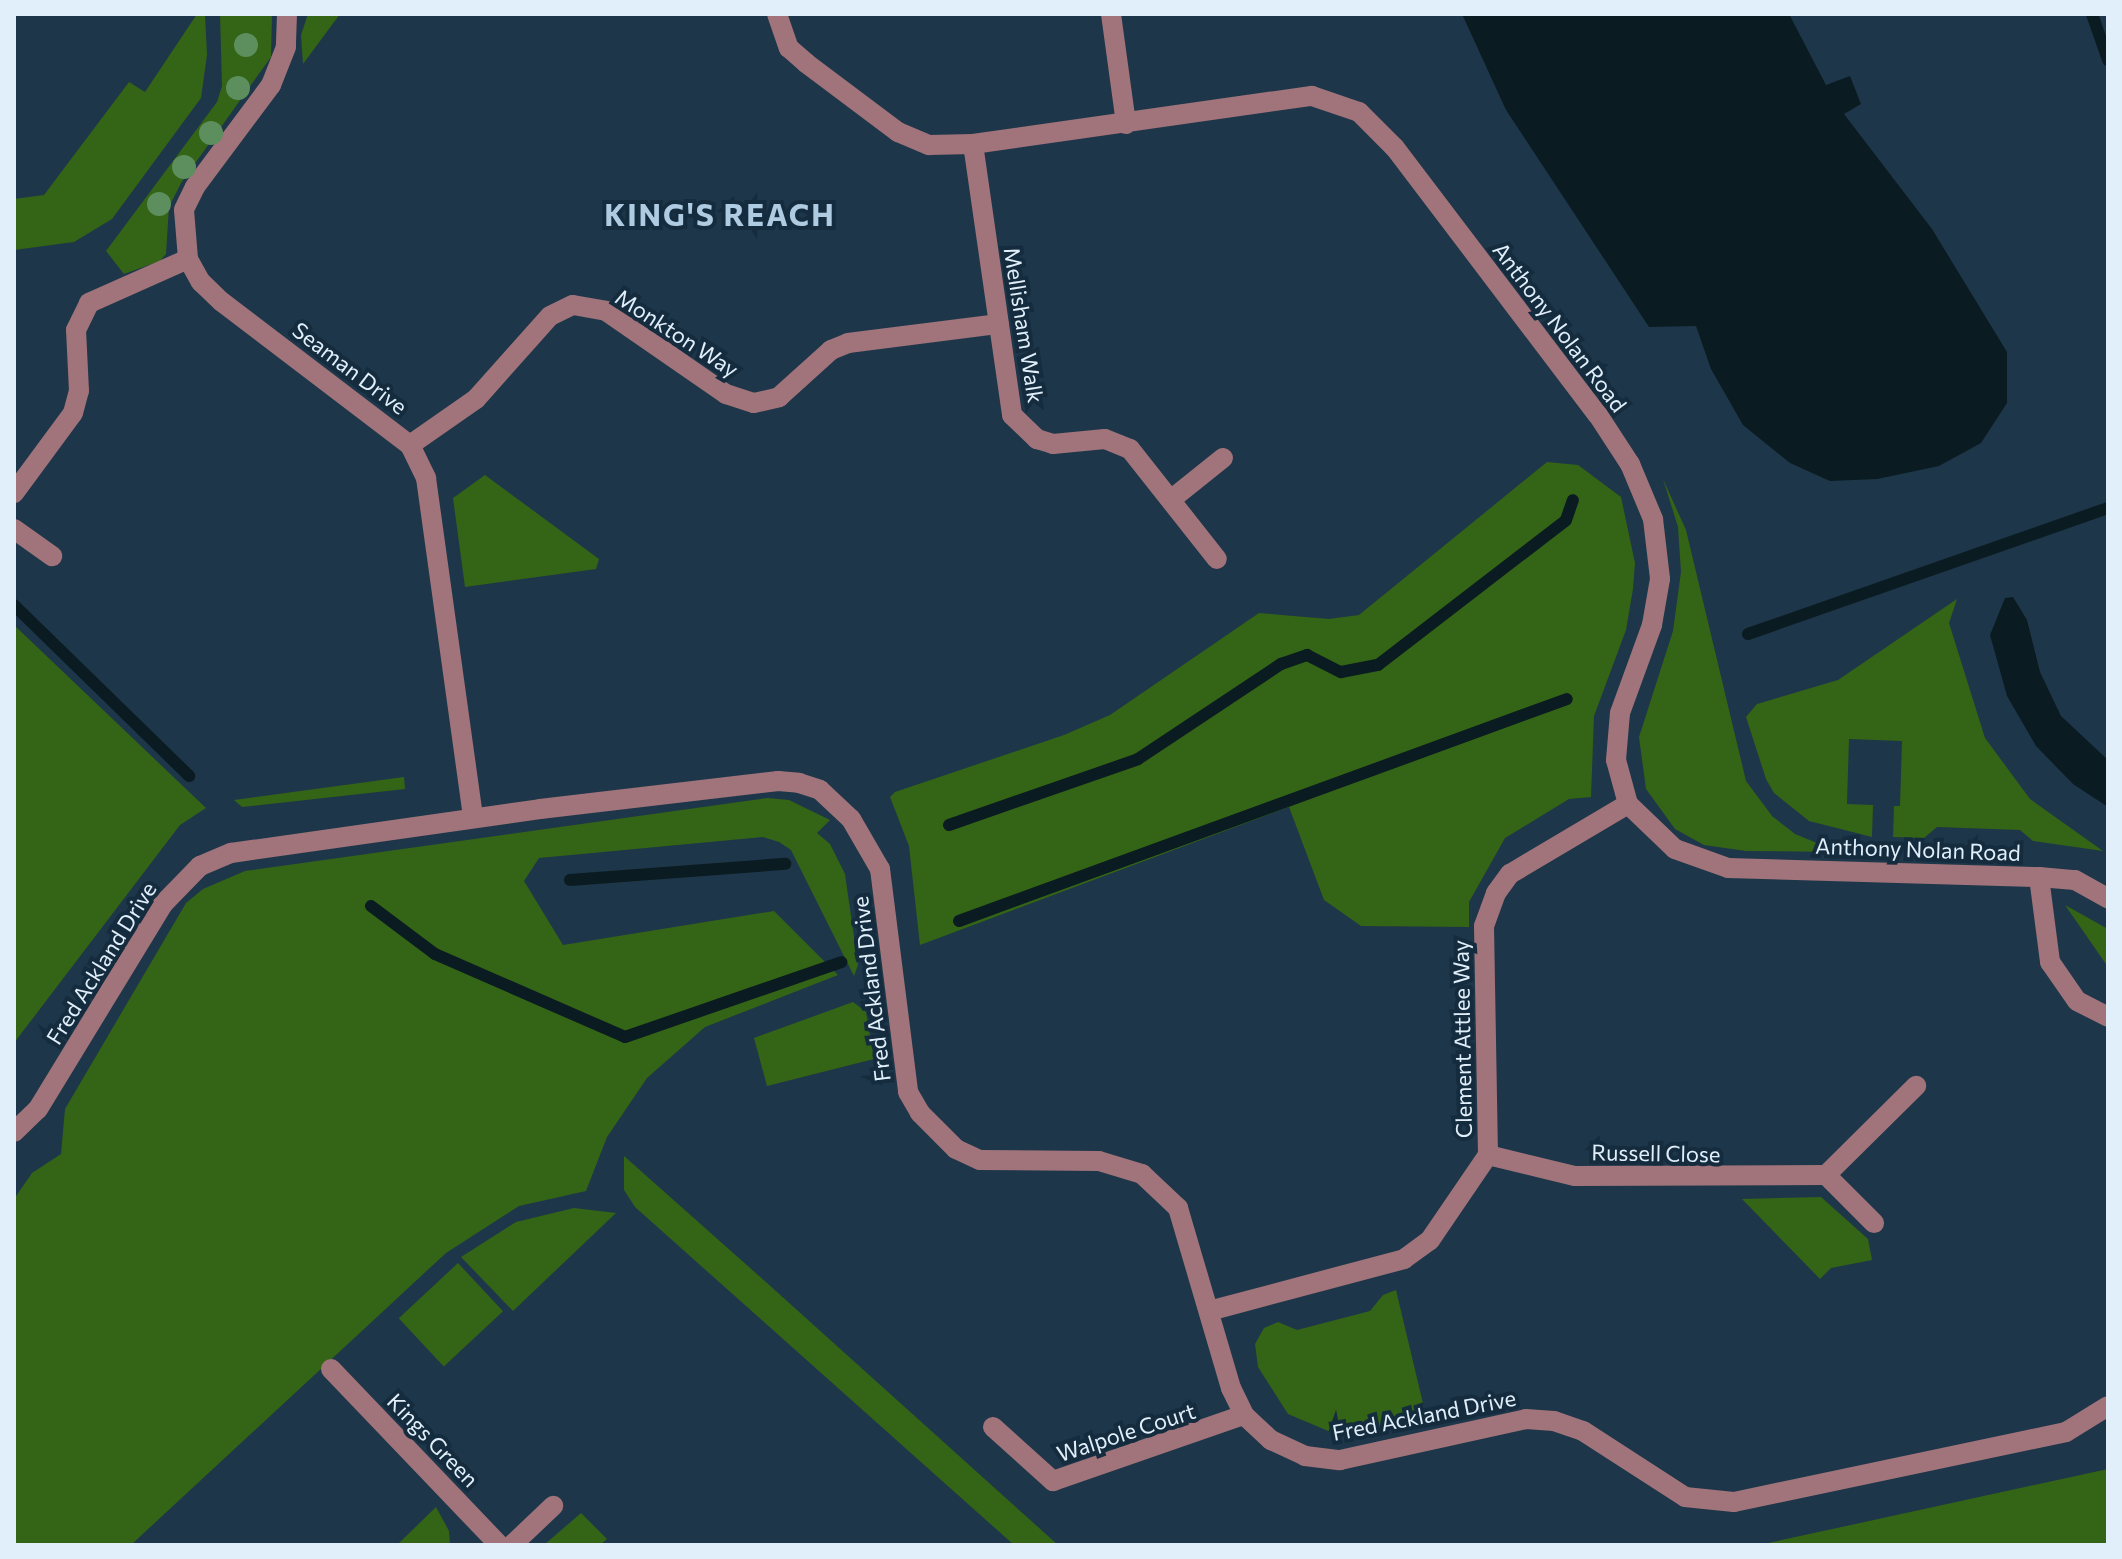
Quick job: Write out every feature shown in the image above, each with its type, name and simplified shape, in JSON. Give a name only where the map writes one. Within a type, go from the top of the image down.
[{"type":"street","points":[[14,493],[73,413],[79,391],[76,330],[89,303],[188,259],[184,210],[195,187],[271,85],[286,47],[287,14]]},
{"type":"street","name":"Anthony Nolan Road","points":[[777,14],[789,48],[898,132],[929,145],[973,144],[1312,96],[1359,112],[1395,148],[1598,415],[1630,464],[1653,519],[1660,579],[1652,625],[1620,713],[1616,760],[1628,804],[1675,849],[1728,868],[2039,877],[2075,880],[2108,898]]},
{"type":"street","points":[[1111,14],[1126,124]]},
{"type":"street","name":"Mellisham Walk","points":[[973,144],[1012,415],[1024,430],[1053,444],[1105,439],[1120,444],[1139,457],[1217,559]]},
{"type":"street","name":"Seaman Drive","points":[[188,259],[201,282],[222,302],[410,445],[426,478],[473,818]]},
{"type":"street","name":"Monkton Way","points":[[410,445],[476,399],[550,316],[573,305],[606,311],[726,394],[754,403],[779,397],[831,350],[848,343],[999,324]]},
{"type":"street","points":[[1173,498],[1223,458]]},
{"type":"street","points":[[14,529],[52,556]]},
{"type":"street","name":"Fred Ackland Drive","points":[[14,1132],[38,1109],[163,904],[200,866],[231,853],[473,818],[778,781],[820,790],[859,830],[880,869],[908,1092],[920,1113],[956,1149],[980,1160],[1019,1165],[1099,1161],[1142,1174],[1178,1208],[1231,1388],[1244,1415],[1271,1440],[1305,1456],[1340,1460],[1526,1419],[1554,1421],[1583,1431],[1685,1497],[1722,1502],[2066,1432],[2106,1411]]},
{"type":"street","name":"Clement Attlee Way","points":[[1209,1311],[1404,1259],[1430,1240],[1488,1155],[1484,926],[1496,893],[1510,874],[1628,804]]},
{"type":"street","points":[[2039,877],[2050,962],[2077,1001],[2108,1017]]},
{"type":"street","points":[[1874,1223],[1826,1175],[1916,1086]]},
{"type":"street","name":"Russell Close","points":[[1488,1155],[1575,1176],[1826,1175]]},
{"type":"street","name":"Kings Green","points":[[331,1369],[499,1545]]},
{"type":"street","name":"Walpole Court","points":[[993,1427],[1053,1481],[1244,1415]]},
{"type":"street","points":[[512,1545],[553,1506]]},
{"type":"green space","points":[[197,14],[205,14],[207,55],[201,98],[112,219],[74,242],[14,250],[14,199],[44,195],[129,82],[145,92]]},
{"type":"green space","points":[[220,14],[272,14],[271,57],[181,183],[169,207],[166,254],[160,261],[124,274],[106,251],[217,102],[222,86]]},
{"type":"green space","points":[[308,14],[340,14],[303,64],[301,35]]},
{"type":"green space","points":[[1547,462],[1578,465],[1621,497],[1635,563],[1633,589],[1626,630],[1594,716],[1591,797],[1569,799],[1505,838],[1469,902],[1469,927],[1361,926],[1324,900],[1289,807],[920,945],[909,846],[890,797],[895,792],[1064,735],[1110,715],[1259,613],[1329,619],[1359,615]]},
{"type":"green space","points":[[485,475],[599,559],[596,569],[465,587],[453,498]]},
{"type":"green space","points":[[1663,479],[1686,530],[1746,781],[1772,816],[1795,834],[1839,852],[1746,851],[1704,845],[1675,829],[1646,789],[1639,737],[1673,631],[1681,572],[1678,527]]},
{"type":"green space","points":[[1957,599],[1949,623],[1985,738],[2030,799],[2103,851],[2033,841],[2020,830],[1937,827],[1924,838],[1893,837],[1894,806],[1900,806],[1902,741],[1849,739],[1847,804],[1873,805],[1872,837],[1809,821],[1774,793],[1766,779],[1746,717],[1757,704],[1838,680]]},
{"type":"green space","points":[[14,625],[206,808],[180,825],[14,1043]]},
{"type":"green space","points":[[404,777],[405,789],[242,807],[234,800]]},
{"type":"green space","points":[[767,798],[789,800],[830,820],[817,833],[830,844],[845,874],[858,965],[854,976],[791,850],[779,842],[763,837],[539,858],[524,881],[563,945],[774,911],[838,975],[705,1027],[647,1078],[607,1137],[586,1191],[519,1206],[446,1253],[132,1544],[14,1545],[14,1199],[32,1173],[61,1154],[65,1109],[186,903],[203,889],[245,871]]},
{"type":"green space","points":[[2065,905],[2108,929],[2108,967]]},
{"type":"green space","points":[[853,1002],[866,1012],[874,1059],[767,1086],[754,1038]]},
{"type":"green space","points":[[624,1156],[1058,1545],[1014,1545],[635,1207],[624,1190]]},
{"type":"green space","points":[[1821,1197],[1868,1239],[1872,1260],[1831,1268],[1820,1279],[1742,1199]]},
{"type":"green space","points":[[574,1208],[616,1213],[513,1311],[461,1257],[516,1222]]},
{"type":"green space","points":[[458,1263],[503,1311],[444,1367],[399,1318]]},
{"type":"green space","points":[[1396,1290],[1426,1416],[1371,1431],[1333,1433],[1288,1414],[1258,1367],[1255,1344],[1264,1328],[1278,1322],[1297,1330],[1370,1311],[1383,1295]]},
{"type":"green space","points":[[2108,1469],[2108,1545],[1759,1545]]},
{"type":"green space","points":[[436,1507],[449,1531],[450,1545],[397,1545]]},
{"type":"green space","points":[[581,1513],[607,1539],[600,1545],[544,1545]]},
{"type":"shaded area","points":[[1462,14],[1789,14],[1826,85],[1850,76],[1861,104],[1844,114],[1932,229],[2007,352],[2007,403],[1981,443],[1939,466],[1877,479],[1830,481],[1790,463],[1743,425],[1711,369],[1696,326],[1649,327],[1506,110]]},
{"type":"shaded area","points":[[2013,597],[2027,620],[2040,672],[2061,716],[2108,760],[2108,807],[2073,784],[2036,746],[2007,696],[1990,635],[2005,598]]},
{"type":"waterway","points":[[2092,14],[2108,60]]},
{"type":"waterway","points":[[949,825],[1138,759],[1281,664],[1307,655],[1341,672],[1378,665],[1566,520],[1573,500]]},
{"type":"waterway","points":[[1748,634],[2108,508]]},
{"type":"waterway","points":[[14,605],[189,776]]},
{"type":"waterway","points":[[959,921],[1567,699]]},
{"type":"waterway","points":[[570,880],[785,864]]},
{"type":"waterway","points":[[371,906],[435,954],[625,1037],[841,962]]},
{"type":"district","name":"KING'S REACH","points":[[720,214]]}]
